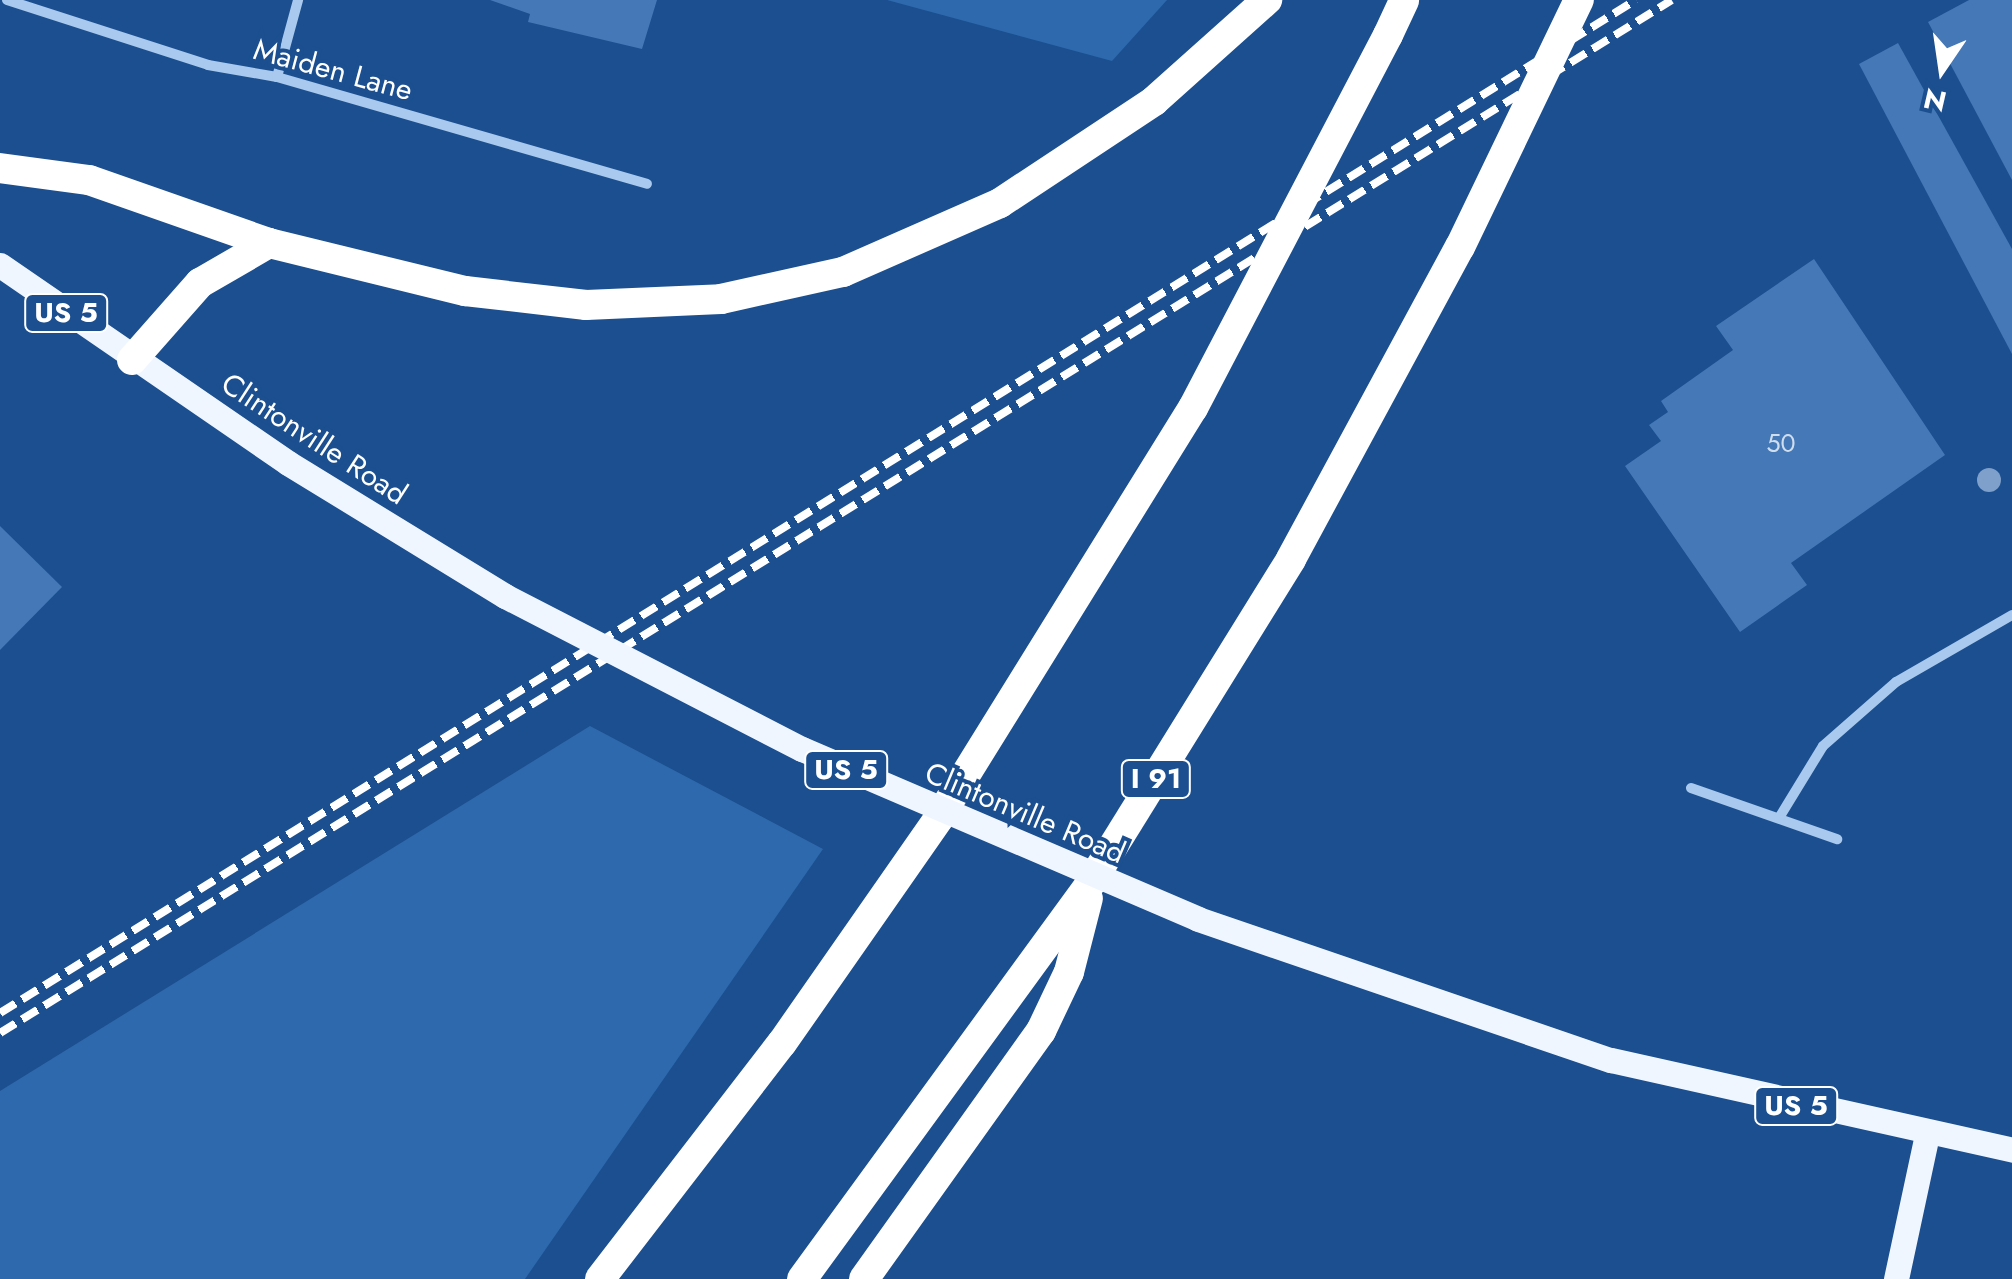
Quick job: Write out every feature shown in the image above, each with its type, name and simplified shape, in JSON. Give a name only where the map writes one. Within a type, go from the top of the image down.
[{"type":"highway","points":[[0,168],[89,180],[269,244],[542,302],[676,303],[799,284],[919,243],[1048,176],[1154,101],[1267,0]]},
{"type":"highway","points":[[600,1279],[772,1058],[938,819],[1194,408],[1404,0]]},
{"type":"highway","name":"I 91","points":[[802,1279],[1091,882],[1291,559],[1460,247],[1578,0]]},
{"type":"highway","points":[[132,360],[200,283],[269,244]]},
{"type":"highway","points":[[864,1279],[1041,1030],[1069,972],[1091,882]]},
{"type":"main road","name":"Clintonville Road","points":[[0,266],[132,360],[505,596],[802,749],[1198,919],[1554,1043],[1927,1134],[2012,1150]]},
{"type":"main road","points":[[1896,1279],[1927,1134]]},
{"type":"street","name":"Maiden Lane","points":[[7,0],[208,65],[278,77],[647,184]]},
{"type":"street","points":[[278,77],[298,0]]},
{"type":"street","points":[[1779,818],[1822,746],[1896,682],[2012,615]]},
{"type":"street","points":[[1691,788],[1838,838]]},
{"type":"shaded area","points":[[887,0],[1167,0],[1112,61]]},
{"type":"shaded area","points":[[590,726],[823,849],[525,1279],[0,1279],[0,1091]]},
{"type":"building","points":[[490,0],[657,0],[642,49],[528,22],[530,14]]},
{"type":"building","points":[[1969,0],[2012,0],[2012,180],[1928,22]]},
{"type":"building","points":[[1898,43],[2012,249],[2012,354],[1859,64]]},
{"type":"building","points":[[1814,259],[1945,455],[1791,563],[1807,585],[1740,632],[1625,466],[1661,441],[1649,425],[1668,412],[1661,401],[1733,350],[1716,326]]},
{"type":"building","points":[[0,526],[62,587],[0,650]]},
{"type":"railway","points":[[0,1013],[1636,0]]},
{"type":"railway","points":[[0,1033],[1672,0]]}]
